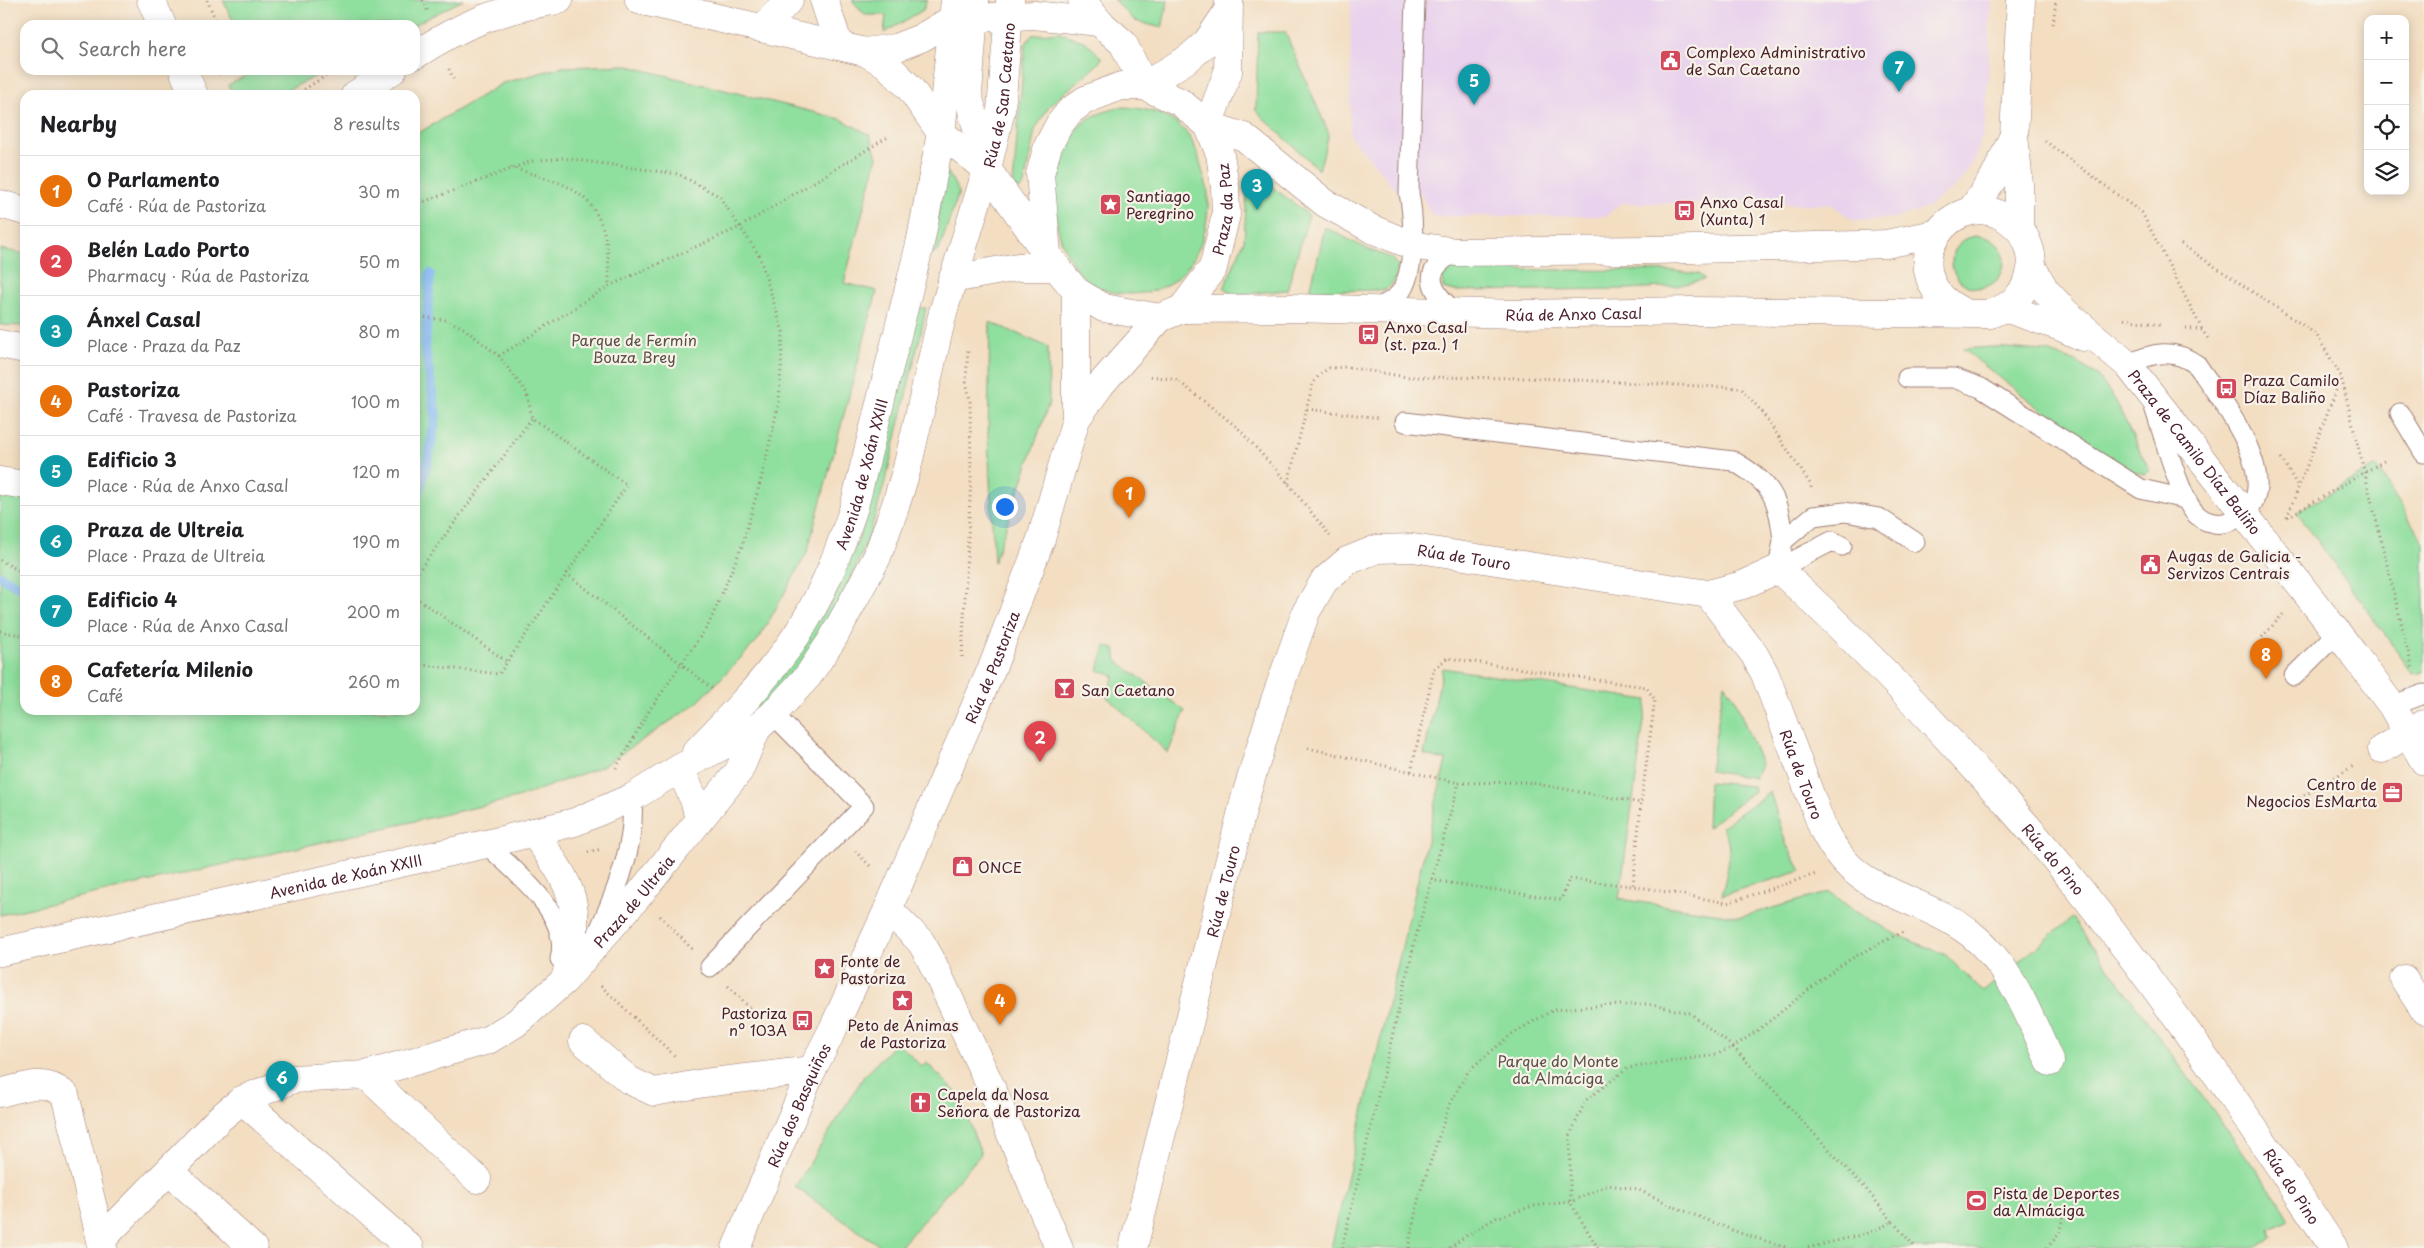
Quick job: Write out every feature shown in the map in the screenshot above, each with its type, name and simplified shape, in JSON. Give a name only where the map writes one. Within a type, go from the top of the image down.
[{"type":"street","points":[[151,0],[160,20]]},
{"type":"street","points":[[420,52],[478,19],[504,10],[559,0]]},
{"type":"street","points":[[639,0],[852,49],[886,64],[910,88],[941,133],[987,169],[1051,260],[1076,291],[1104,308],[1171,314]]},
{"type":"street","points":[[763,28],[789,0]]},
{"type":"street","points":[[824,0],[852,49]]},
{"type":"street","points":[[1082,0],[1099,22],[1123,43],[1144,86],[1189,58],[1207,42],[1229,6]]},
{"type":"street","points":[[2019,228],[2019,184],[2014,136],[2021,0]]},
{"type":"street","points":[[1229,6],[1228,72],[1208,125],[1244,138],[1325,203],[1372,229],[1411,245],[1456,252],[1654,250],[1886,244],[1935,234]]},
{"type":"street","points":[[852,49],[894,48],[921,38],[964,9],[1010,8],[1034,15],[1099,22]]},
{"type":"street","name":"Rúa de San Caetano","points":[[987,169],[1001,110],[1010,8]]},
{"type":"street","points":[[941,133],[964,9]]},
{"type":"street","name":"Rúa de San Caetano","points":[[964,9],[968,94],[987,169]]},
{"type":"street","points":[[185,75],[192,90]]},
{"type":"street","points":[[363,90],[385,75]]},
{"type":"street","name":"Praza da Paz","points":[[1051,260],[1040,174],[1048,146],[1059,125],[1085,100],[1121,86],[1144,86],[1180,102],[1208,125],[1220,154],[1225,187],[1226,216],[1213,268],[1171,314]]},
{"type":"street","name":"Avenida de Xoán XXIII","points":[[680,768],[761,682],[788,648],[810,611],[842,543],[854,507],[912,278],[941,133]]},
{"type":"street","points":[[1971,211],[1995,176],[2014,136]]},
{"type":"street","name":"Avenida de Xoán XXIII","points":[[0,952],[486,844],[582,819],[633,797],[680,768],[765,721],[808,676],[832,640],[877,557],[907,468],[952,279],[987,169]]},
{"type":"street","points":[[0,204],[20,210]]},
{"type":"street","points":[[1968,314],[1952,307],[1942,299],[1931,281],[1928,265],[1929,249],[1935,234],[1944,224],[1956,216],[1971,211],[1989,212],[2006,217],[2019,228],[2026,239],[2031,254],[2032,267],[2027,285],[2018,297],[2005,308]]},
{"type":"street","points":[[952,279],[1051,260]]},
{"type":"street","name":"Praza de Camilo Díaz Baliño","points":[[2032,267],[2045,290],[2065,312],[2128,365],[2392,706],[2416,729],[2424,761]]},
{"type":"street","name":"Rúa de Pastoriza","points":[[888,909],[994,664],[1041,539],[1076,419],[1076,291]]},
{"type":"street","name":"Rúa de Anxo Casal","points":[[1171,314],[1373,310],[1518,314],[1691,311],[1990,314],[2005,308]]},
{"type":"street","name":"Praza de Camilo Díaz Baliño","points":[[2005,308],[2062,327],[2103,345]]},
{"type":"street","name":"Rúa de Pastoriza","points":[[1076,419],[1101,384],[1171,314]]},
{"type":"street","points":[[0,344],[20,347]]},
{"type":"street","points":[[0,481],[20,484]]},
{"type":"street","name":"Rúa de Touro","points":[[1133,1248],[1246,796],[1275,700],[1306,612],[1324,581],[1337,568],[1360,554],[1394,547],[1708,594],[1749,647],[1765,674],[1823,829],[1832,846],[1842,859],[1866,880],[1934,911],[1972,935],[2014,982],[2050,1062]]},
{"type":"street","points":[[1708,594],[1743,585],[1778,569]]},
{"type":"street","name":"Rúa do Pino","points":[[1778,569],[1891,678],[2016,813],[2081,890],[2160,993],[2332,1246]]},
{"type":"street","name":"Praza de Ultreia","points":[[101,1245],[220,1118],[242,1100],[293,1079],[366,1075],[488,1040],[516,1023],[558,986],[639,895],[739,770],[765,721]]},
{"type":"street","points":[[2382,749],[2416,729]]},
{"type":"street","points":[[680,768],[695,802],[699,820]]},
{"type":"street","name":"Praza de Ultreia","points":[[533,832],[562,872],[575,908],[575,928],[558,986]]},
{"type":"street","points":[[888,909],[921,942],[930,958],[991,1087],[1059,1248]]},
{"type":"street","name":"Rúa dos Basquiños","points":[[736,1248],[812,1070],[888,909]]},
{"type":"street","points":[[2404,978],[2424,1010]]},
{"type":"street","points":[[583,1040],[629,1080],[654,1092],[704,1083],[812,1070]]},
{"type":"street","points":[[366,1075],[477,1178]]},
{"type":"street","name":"Praza de Ultreia","points":[[0,1093],[41,1084],[54,1086],[65,1095],[101,1245]]},
{"type":"street","points":[[242,1100],[410,1248]]},
{"type":"street","points":[[169,1171],[253,1248]]},
{"type":"lane","points":[[1373,310],[1395,298],[1404,287],[1410,267],[1413,213],[1409,193],[1415,0]]},
{"type":"lane","points":[[1455,312],[1443,302],[1431,281],[1434,269],[1441,259],[1456,252]]},
{"type":"lane","points":[[2128,365],[2142,357],[2157,352],[2188,358],[2197,365],[2246,440],[2256,469],[2257,492],[2244,513],[2231,521],[2219,524],[2206,521],[2196,514],[2185,498],[2149,392]]},
{"type":"lane","points":[[1907,378],[1954,378],[1981,388],[2141,489],[2185,498]]},
{"type":"lane","points":[[2400,412],[2424,453]]},
{"type":"lane","points":[[1405,422],[1733,461],[1753,472],[1767,486],[1780,510],[1783,541],[1778,569]]},
{"type":"lane","points":[[1783,541],[1813,516],[1845,512],[1879,518],[1915,542]]},
{"type":"lane","points":[[1778,569],[1832,541],[1842,546]]},
{"type":"lane","points":[[2294,676],[2337,633]]},
{"type":"lane","points":[[2392,706],[2424,694]]},
{"type":"lane","points":[[710,967],[864,806],[765,721]]},
{"type":"lane","points":[[590,950],[621,878],[631,838],[633,797]]},
{"type":"lane","points":[[486,844],[541,897],[554,918],[560,938],[561,955],[558,986]]},
{"type":"path","points":[[207,0],[216,20]]},
{"type":"path","points":[[423,0],[427,10]]},
{"type":"path","points":[[304,90],[326,75]]},
{"type":"path","points":[[499,356],[609,286],[740,227],[888,137]]},
{"type":"path","points":[[2043,149],[2043,139],[2142,212],[2212,346]]},
{"type":"path","points":[[420,204],[511,167],[532,161],[562,158],[678,174],[719,196],[759,255],[783,332],[779,402],[763,472],[742,546],[709,624],[649,712],[616,768]]},
{"type":"path","points":[[511,167],[570,188],[594,207],[604,227],[609,259],[609,286]]},
{"type":"path","points":[[2181,244],[2316,334],[2342,376],[2413,674]]},
{"type":"path","points":[[420,317],[446,320],[462,327],[499,356],[527,393],[532,418],[627,485],[499,674],[420,665]]},
{"type":"path","points":[[2117,317],[2168,326]]},
{"type":"path","points":[[2185,328],[2202,330]]},
{"type":"path","points":[[962,661],[971,478],[970,400],[966,381],[968,346]]},
{"type":"path","points":[[1288,483],[1313,383],[1320,374],[1329,368],[1346,367],[1407,377],[1536,378],[1741,388],[1762,412],[1811,485],[1813,516]]},
{"type":"path","points":[[1143,374],[1176,380],[1238,428],[1288,483],[1326,530]]},
{"type":"path","points":[[2342,376],[2300,488],[2287,517],[2384,461]]},
{"type":"path","points":[[1307,409],[1405,422]]},
{"type":"path","points":[[420,569],[532,418]]},
{"type":"path","points":[[2279,454],[2300,488]]},
{"type":"path","points":[[0,560],[20,571]]},
{"type":"path","points":[[566,573],[717,692]]},
{"type":"path","points":[[420,601],[506,661]]},
{"type":"path","points":[[2262,637],[2288,609]]},
{"type":"path","points":[[0,631],[20,635]]},
{"type":"path","points":[[1411,771],[1434,669],[1447,658],[1646,688],[1654,700],[1633,886]]},
{"type":"path","points":[[1308,748],[1459,783],[1526,782],[1641,803]]},
{"type":"path","points":[[2300,798],[2382,749]]},
{"type":"path","points":[[1342,1248],[1431,880],[1459,783]]},
{"type":"path","points":[[1431,880],[1561,900],[1569,879],[1633,886],[1727,903],[1810,878],[1821,871]]},
{"type":"path","points":[[656,912],[753,1011]]},
{"type":"path","points":[[1598,1248],[1570,1202],[1570,1135],[1586,1100],[1628,1068],[1715,1055],[1734,1047],[1766,1026],[1826,976],[1866,950],[1910,929]]},
{"type":"path","points":[[595,980],[704,1083]]},
{"type":"path","points":[[1408,1248],[1419,1196],[1450,1104],[1469,1070],[1512,1034],[1553,1010],[1647,1004],[1690,1012],[1734,1047],[1866,1189],[1916,1248]]},
{"type":"path","points":[[1450,1248],[1496,1218],[1533,1206],[1570,1202],[1608,1185],[1637,1189],[1731,1230],[1788,1248]]},
{"type":"path","points":[[2047,1248],[2059,1234],[2065,1208]]},
{"type":"path","points":[[1806,1248],[1865,1234],[1892,1222]]},
{"type":"shaded area","name":"Complexo Administrativo de San Caetano","points":[[1351,0],[1991,0],[1986,121],[1976,157],[1959,184],[1929,206],[1897,218],[1853,220],[1831,204],[1621,203],[1606,216],[1432,216],[1420,192],[1399,193],[1350,136]]},
{"type":"green space","points":[[223,0],[463,0],[420,22],[420,20],[233,20]]},
{"type":"green space","points":[[852,0],[927,0],[923,10],[884,33],[886,15],[865,15]]},
{"type":"green space","points":[[1114,0],[1168,0],[1162,28],[1135,21]]},
{"type":"green space","points":[[1058,32],[1086,42],[1102,58],[1098,64],[1049,106],[1035,130],[1024,185],[1018,191],[1013,184],[1025,45],[1032,35]]},
{"type":"green space","points":[[1258,32],[1285,32],[1329,134],[1319,170],[1256,111]]},
{"type":"green space","name":"Parque de Fermín Bouza Brey","points":[[624,65],[841,119],[870,135],[877,157],[844,283],[877,291],[807,553],[758,640],[696,704],[603,766],[517,798],[0,915],[0,496],[20,498],[20,715],[420,715],[420,132],[503,83],[562,67]]},
{"type":"green space","points":[[247,75],[318,75],[288,90],[231,90],[228,85]]},
{"type":"green space","points":[[1122,107],[1143,109],[1156,113],[1169,118],[1181,126],[1190,137],[1196,150],[1208,193],[1207,216],[1203,235],[1196,253],[1187,268],[1174,280],[1158,289],[1139,293],[1108,291],[1085,278],[1068,256],[1059,233],[1056,217],[1055,201],[1058,169],[1070,140],[1078,128],[1087,120],[1098,114]]},
{"type":"green space","points":[[947,171],[959,192],[939,250],[929,255]]},
{"type":"green space","points":[[1266,182],[1309,215],[1287,290],[1233,295],[1224,288],[1244,241],[1247,189]]},
{"type":"green space","points":[[1325,227],[1365,248],[1391,258],[1398,266],[1394,282],[1386,290],[1310,291]]},
{"type":"green space","points":[[1978,236],[1988,238],[1996,244],[2002,252],[2004,262],[2002,272],[1996,280],[1988,286],[1978,288],[1968,286],[1960,280],[1954,272],[1952,262],[1954,252],[1960,244],[1968,238]]},
{"type":"green space","points":[[0,249],[20,253],[20,326],[0,325]]},
{"type":"green space","points":[[1442,270],[1674,271],[1699,274],[1705,279],[1677,286],[1628,289],[1455,291],[1443,288]]},
{"type":"green space","points":[[915,308],[926,308],[921,333],[887,472],[873,522],[862,552],[835,611],[818,638],[800,665],[758,712],[752,706],[830,603],[859,538],[875,488]]},
{"type":"green space","points":[[990,322],[1048,347],[1049,403],[994,562],[988,438]]},
{"type":"green space","points":[[1992,347],[2044,351],[2074,361],[2097,375],[2115,400],[2149,470],[2145,474],[2124,471],[2096,452],[1963,349]]},
{"type":"green space","points":[[2376,466],[2424,543],[2424,672],[2413,674],[2297,512]]},
{"type":"green space","points":[[1105,646],[1115,649],[1117,661],[1185,711],[1168,753],[1106,696],[1114,676],[1098,670]]},
{"type":"green space","name":"Parque do Monte da Almáciga","points":[[1443,668],[1647,700],[1619,899],[1740,917],[1830,892],[1853,910],[1895,934],[1946,955],[1983,992],[2072,918],[2278,1200],[2289,1220],[2269,1229],[2271,1238],[2254,1248],[1331,1248],[1446,760],[1424,755]]},
{"type":"green space","points":[[1724,684],[1733,695],[1761,764],[1755,778],[1710,771]]},
{"type":"green space","points":[[1709,782],[1753,786],[1754,791],[1707,828]]},
{"type":"green space","points":[[1770,792],[1786,844],[1801,871],[1722,895],[1729,851],[1726,834],[1721,827]]},
{"type":"green space","points":[[897,1042],[922,1067],[927,1063],[959,1095],[955,1100],[965,1111],[981,1154],[899,1248],[883,1248],[795,1187],[864,1076]]},
{"type":"waterway","points":[[420,486],[428,460],[436,415],[425,348],[430,274]]},
{"type":"waterway","points":[[0,576],[20,587]]},
{"type":"place","name":"Complexo Administrativo de San Caetano","points":[[1670,60]]},
{"type":"place","name":"Edificio 4","points":[[1899,92]]},
{"type":"place","name":"Edificio 3","points":[[1474,105]]},
{"type":"place","name":"Santiago Peregrino","points":[[1110,204]]},
{"type":"place","name":"Ánxel Casal","points":[[1257,210]]},
{"type":"place","name":"Anxo Casal (Xunta) 1","points":[[1684,210]]},
{"type":"place","name":"Anxo Casal (st. pza.) 1","points":[[1368,335]]},
{"type":"place","name":"Praza Camilo Díaz Baliño","points":[[2227,388]]},
{"type":"place","name":"O Parlamento","points":[[1129,518]]},
{"type":"place","name":"Augas de Galicia - Servizos Centrais","points":[[2151,564]]},
{"type":"place","name":"Cafetería Milenio","points":[[2266,679]]},
{"type":"place","name":"San Caetano","points":[[1065,689]]},
{"type":"place","name":"Belén Lado Porto","points":[[1040,762]]},
{"type":"place","name":"Centro de Negocios EsMarta","points":[[2393,792]]},
{"type":"place","name":"ONCE","points":[[962,866]]},
{"type":"place","name":"Fonte de Pastoriza","points":[[824,969]]},
{"type":"place","name":"Peto de Ánimas de Pastoriza","points":[[903,1001]]},
{"type":"place","name":"Pastoriza nº 103A","points":[[803,1021]]},
{"type":"place","name":"Pastoriza","points":[[1000,1025]]},
{"type":"place","name":"Praza de Ultreia","points":[[282,1102]]},
{"type":"place","name":"Capela da Nosa Señora de Pastoriza","points":[[921,1102]]},
{"type":"place","name":"Pista de Deportes da Almáciga","points":[[1977,1201]]}]
